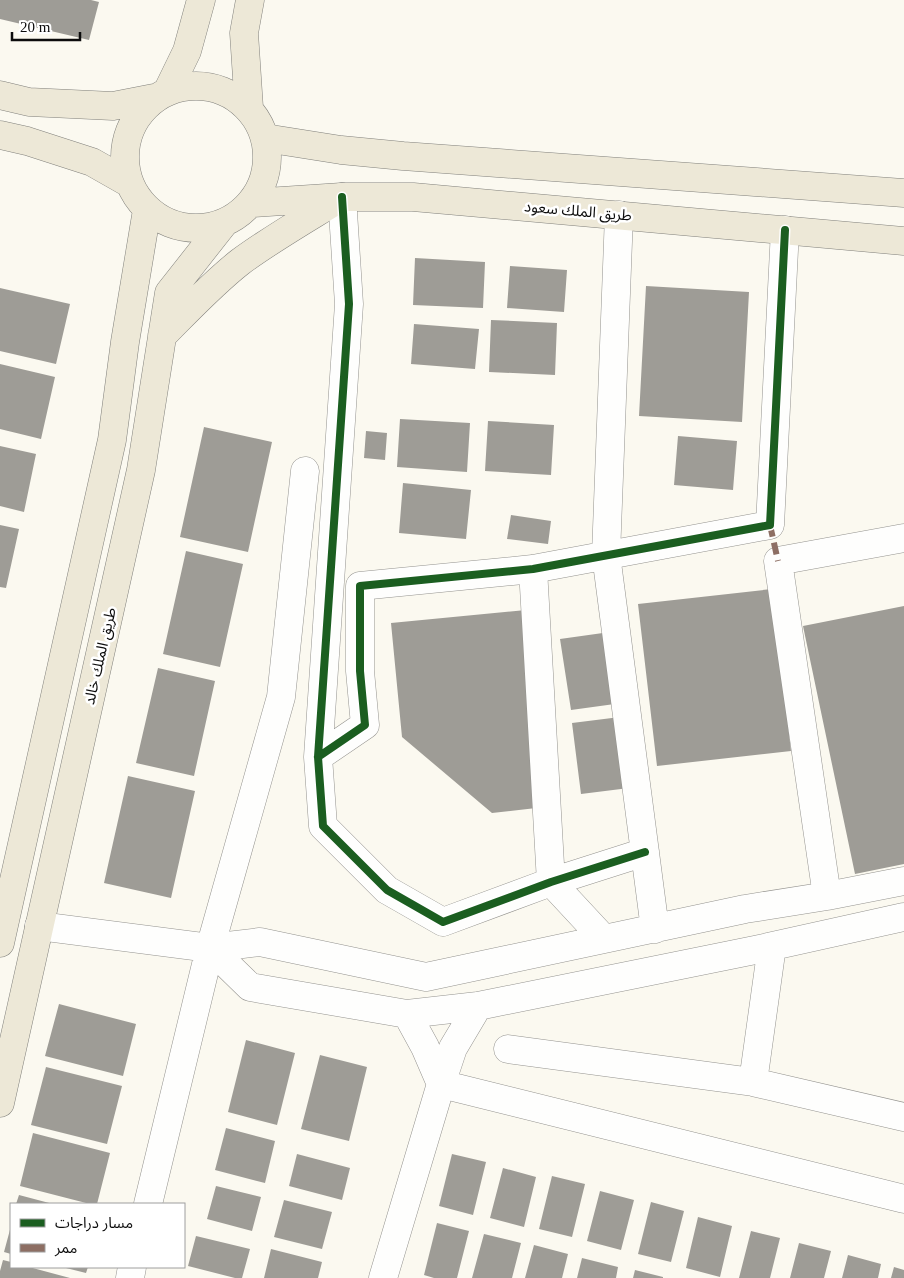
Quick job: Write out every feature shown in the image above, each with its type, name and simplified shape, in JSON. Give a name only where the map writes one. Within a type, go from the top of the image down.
[{"type":"main road","points":[[0,95],[29,102],[113,106],[161,94],[189,85],[211,86],[232,94],[249,108],[265,138],[268,160],[263,183],[252,203],[224,223],[198,229],[171,224],[147,210],[137,198],[129,183],[124,160],[127,136],[138,115],[161,94],[187,51],[201,0]]},
{"type":"main road","points":[[249,108],[244,33],[250,0]]},
{"type":"main road","points":[[0,135],[27,141],[92,162],[129,183]]},
{"type":"main road","points":[[265,138],[342,150],[386,154],[904,193]]},
{"type":"main road","points":[[162,336],[202,296],[240,263],[342,197]]},
{"type":"main road","name":"طريق الملك سعود","points":[[252,203],[342,197],[413,197],[904,241]]},
{"type":"main road","points":[[0,943],[112,440],[125,342],[147,210]]},
{"type":"main road","name":"طريق الملك خالد","points":[[0,1103],[141,470],[169,293],[224,223]]},
{"type":"main road","points":[[135,281],[146,270],[156,270],[166,279],[169,293]]},
{"type":"street","points":[[342,197],[349,304],[318,758],[322,826],[387,890],[443,922],[551,882],[645,852]]},
{"type":"street","points":[[619,215],[606,555],[655,928]]},
{"type":"street","points":[[318,758],[366,725],[360,671],[360,586],[534,569],[770,525],[785,230]]},
{"type":"street","points":[[148,1203],[210,948],[281,697],[305,471]]},
{"type":"street","points":[[827,896],[778,561],[904,538]]},
{"type":"street","points":[[534,569],[551,882],[604,939]]},
{"type":"street","points":[[39,926],[210,948],[260,942],[426,977],[745,909],[904,881]]},
{"type":"street","points":[[210,948],[250,987],[407,1014],[478,1006],[904,917]]},
{"type":"street","points":[[753,1082],[772,946]]},
{"type":"street","points":[[383,1278],[453,1048],[478,1006]]},
{"type":"street","points":[[407,1014],[425,1047],[441,1084]]},
{"type":"street","points":[[508,1049],[753,1082],[904,1117]]},
{"type":"street","points":[[441,1084],[904,1198]]},
{"type":"building","points":[[0,0],[91,0],[99,2],[89,40],[0,19]]},
{"type":"building","points":[[415,258],[485,262],[483,308],[413,305]]},
{"type":"building","points":[[510,266],[567,270],[564,312],[507,308]]},
{"type":"building","points":[[646,286],[749,292],[742,422],[639,416]]},
{"type":"building","points":[[0,288],[70,304],[56,364],[0,351]]},
{"type":"building","points":[[491,320],[557,323],[555,375],[489,372]]},
{"type":"building","points":[[414,324],[479,329],[475,369],[411,364]]},
{"type":"building","points":[[0,364],[55,377],[41,439],[0,429]]},
{"type":"building","points":[[400,419],[470,423],[467,472],[397,467]]},
{"type":"building","points":[[488,421],[554,425],[551,475],[485,471]]},
{"type":"building","points":[[204,427],[272,442],[248,552],[180,537]]},
{"type":"building","points":[[366,431],[387,433],[385,460],[364,458]]},
{"type":"building","points":[[678,436],[737,441],[733,490],[674,485]]},
{"type":"building","points":[[0,446],[36,454],[24,512],[0,506]]},
{"type":"building","points":[[403,483],[471,490],[466,539],[399,533]]},
{"type":"building","points":[[511,515],[551,521],[548,544],[507,539]]},
{"type":"building","points":[[0,525],[19,529],[6,588],[0,587]]},
{"type":"building","points":[[186,551],[243,564],[220,667],[163,654]]},
{"type":"building","points":[[772,589],[791,751],[657,766],[638,604]]},
{"type":"building","points":[[904,606],[904,864],[855,874],[803,626]]},
{"type":"building","points":[[526,610],[545,807],[492,813],[402,737],[391,623]]},
{"type":"building","points":[[610,632],[622,703],[571,710],[560,639]]},
{"type":"building","points":[[158,668],[215,681],[194,776],[136,763]]},
{"type":"building","points":[[620,717],[629,788],[581,794],[572,723]]},
{"type":"building","points":[[128,776],[195,791],[171,898],[104,883]]},
{"type":"building","points":[[59,1004],[136,1024],[123,1076],[45,1056]]},
{"type":"building","points":[[246,1040],[295,1053],[277,1125],[228,1112]]},
{"type":"building","points":[[320,1055],[367,1067],[349,1141],[301,1129]]},
{"type":"building","points":[[46,1067],[122,1086],[107,1144],[31,1125]]},
{"type":"building","points":[[226,1128],[275,1141],[265,1183],[215,1170]]},
{"type":"building","points":[[33,1133],[110,1153],[97,1203],[86,1203],[20,1186]]},
{"type":"building","points":[[297,1154],[350,1168],[342,1200],[289,1186]]},
{"type":"building","points":[[452,1154],[486,1162],[473,1215],[439,1206]]},
{"type":"building","points":[[503,1168],[536,1177],[524,1227],[490,1218]]},
{"type":"building","points":[[552,1176],[585,1184],[572,1237],[539,1229]]},
{"type":"building","points":[[216,1186],[261,1197],[252,1231],[207,1219]]},
{"type":"building","points":[[600,1191],[634,1200],[621,1250],[587,1241]]},
{"type":"building","points":[[19,1195],[49,1203],[16,1203]]},
{"type":"building","points":[[284,1200],[332,1212],[322,1249],[274,1237]]},
{"type":"building","points":[[651,1202],[684,1211],[671,1262],[638,1254]]},
{"type":"building","points":[[698,1217],[732,1226],[720,1277],[686,1268]]},
{"type":"building","points":[[437,1223],[469,1231],[457,1278],[434,1278],[424,1275]]},
{"type":"building","points":[[10,1230],[10,1254],[4,1252]]},
{"type":"building","points":[[751,1231],[780,1238],[770,1278],[739,1278]]},
{"type":"building","points":[[484,1234],[521,1243],[512,1278],[472,1278]]},
{"type":"building","points":[[196,1236],[250,1249],[242,1278],[235,1278],[188,1266]]},
{"type":"building","points":[[799,1243],[831,1251],[824,1278],[790,1278]]},
{"type":"building","points":[[534,1245],[568,1254],[562,1278],[525,1278]]},
{"type":"building","points":[[271,1249],[322,1262],[318,1278],[264,1278]]},
{"type":"building","points":[[848,1255],[881,1264],[878,1278],[842,1278]]},
{"type":"building","points":[[582,1258],[618,1267],[616,1278],[577,1278]]},
{"type":"building","points":[[3,1260],[10,1262],[10,1268],[33,1268],[70,1278],[0,1278]]},
{"type":"building","points":[[894,1267],[904,1270],[904,1278],[891,1278]]},
{"type":"building","points":[[66,1268],[88,1268],[86,1273]]},
{"type":"building","points":[[635,1270],[663,1277],[663,1278],[633,1278]]},
{"type":"marked path","points":[[770,525],[778,561]]},
{"type":"cycle path","points":[[342,197],[349,304],[318,757],[323,826],[387,890],[443,922],[551,882],[645,852]]},
{"type":"cycle path","points":[[318,757],[365,725],[360,671],[360,586],[533,569],[770,525],[785,230]]}]
